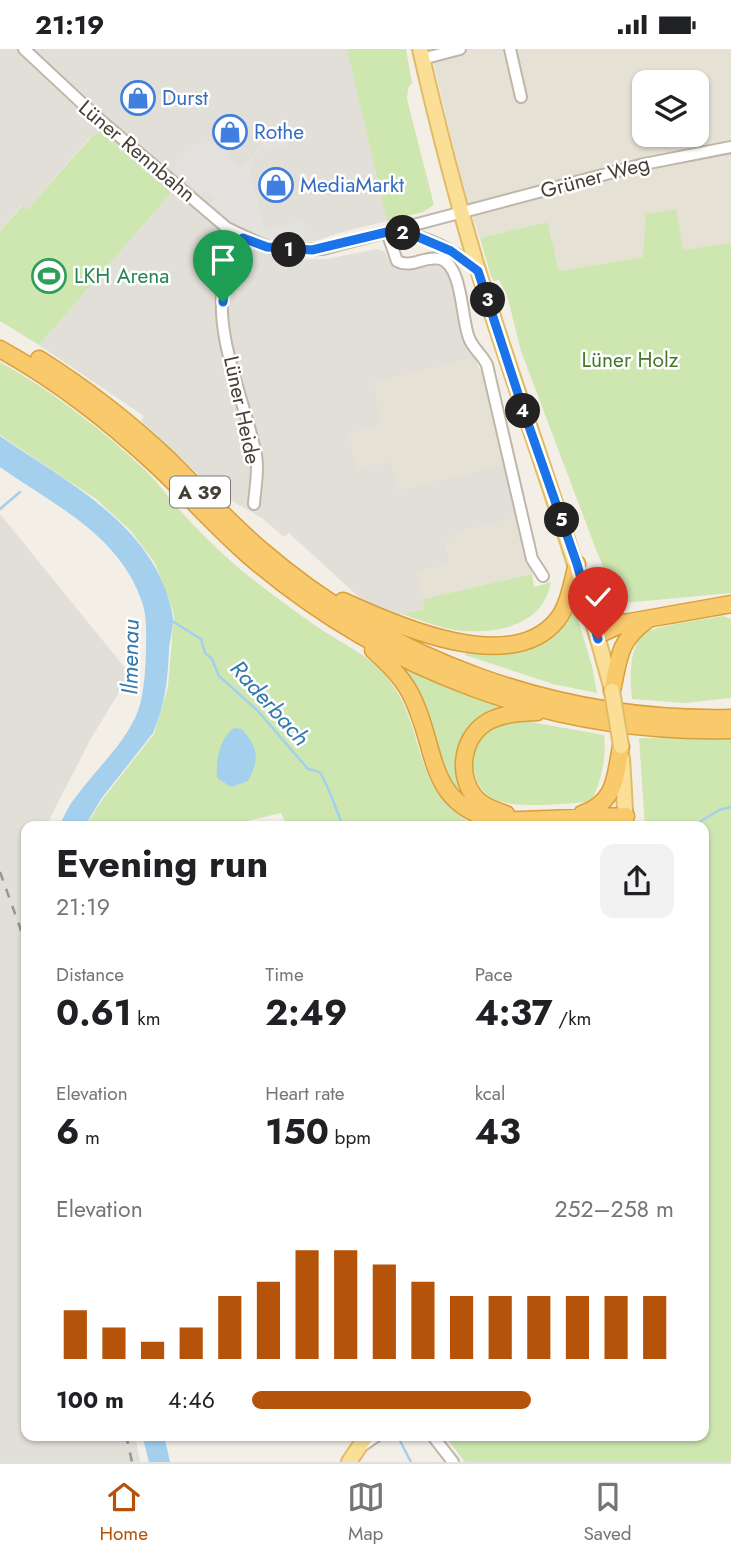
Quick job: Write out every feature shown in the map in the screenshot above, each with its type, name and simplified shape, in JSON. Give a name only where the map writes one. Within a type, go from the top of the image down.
[{"type":"highway","name":"A 39","points":[[0,337],[50,366],[102,402],[147,440],[256,546],[300,582],[386,637],[435,660],[509,688],[550,699],[638,715],[731,718]]},
{"type":"highway","name":"A 39","points":[[0,349],[42,374],[95,412],[159,467],[247,555],[291,590],[354,633],[393,654],[452,681],[547,711],[638,727],[731,730]]},
{"type":"highway","points":[[300,582],[405,628],[474,644],[499,645],[532,638],[557,620],[566,605],[577,564]]},
{"type":"highway","points":[[587,597],[610,619],[624,623]]},
{"type":"highway","points":[[597,635],[624,623],[731,604]]},
{"type":"highway","points":[[712,606],[731,609]]},
{"type":"highway","points":[[612,691],[622,645],[629,635],[650,618]]},
{"type":"highway","points":[[354,633],[390,666],[409,691],[418,710],[437,772],[452,798],[466,809],[498,821],[569,818],[626,821]]},
{"type":"highway","points":[[710,719],[731,710]]},
{"type":"highway","name":"A 39","points":[[525,820],[491,809],[474,796],[463,769],[464,755],[474,735],[489,721],[505,715],[547,711]]},
{"type":"highway","points":[[569,818],[594,810],[607,800],[613,786],[621,746]]},
{"type":"main road","points":[[421,54],[478,271],[587,597],[612,691],[621,746],[626,821]]},
{"type":"main road","points":[[353,1456],[363,1441]]},
{"type":"street","name":"Lüner Rennbahn","points":[[24,49],[99,119],[227,228],[243,238],[267,247],[312,250],[461,213]]},
{"type":"street","points":[[421,54],[460,49]]},
{"type":"street","points":[[510,49],[521,97]]},
{"type":"street","name":"Grüner Weg","points":[[461,213],[656,161],[731,147]]},
{"type":"street","points":[[478,271],[458,255],[430,240],[411,234],[387,232],[394,256],[400,263],[410,264],[436,258],[444,261],[453,270],[469,341],[487,365],[532,559],[543,576]]},
{"type":"street","name":"Lüner Heide","points":[[243,238],[225,278],[223,302],[233,373],[257,458],[254,504]]},
{"type":"street","points":[[353,1456],[370,1441]]},
{"type":"street","points":[[437,1441],[453,1462]]},
{"type":"shaded area","points":[[0,49],[347,49],[387,221],[315,241],[288,243],[287,260],[327,259],[377,249],[384,251],[392,265],[402,271],[441,267],[449,276],[465,342],[476,358],[373,382],[382,425],[350,434],[358,469],[391,462],[398,490],[505,464],[518,518],[456,533],[446,544],[451,564],[417,572],[426,609],[388,617],[372,609],[289,533],[284,537],[262,518],[209,485],[141,421],[144,416],[39,345],[171,193],[91,136],[27,210],[21,206],[0,231]]},
{"type":"shaded area","points":[[430,49],[731,49],[731,243],[682,251],[675,209],[643,257],[558,271],[546,222],[480,238],[463,188]]},
{"type":"shaded area","points":[[280,123],[293,135],[286,146],[261,150],[249,164],[264,230],[304,221],[305,241],[269,240],[233,222],[211,204],[215,198],[205,191],[201,195],[172,169],[195,144],[210,142],[240,170]]},
{"type":"shaded area","points":[[476,358],[478,368],[483,371],[505,464],[398,490],[358,469],[350,434],[382,425],[372,382]]},
{"type":"shaded area","points":[[0,514],[130,674],[89,742],[49,821],[21,821],[21,1441],[136,1441],[140,1462],[0,1462]]},
{"type":"shaded area","points":[[518,518],[532,574],[423,599],[417,572],[451,564],[446,544],[456,533]]},
{"type":"green space","points":[[347,49],[406,49],[412,83],[408,88],[407,99],[434,205],[423,212],[387,221]]},
{"type":"green space","name":"LKH Arena","points":[[101,132],[171,193],[39,345],[0,321],[0,231],[22,206],[27,210],[92,136]]},
{"type":"green space","name":"Lüner Holz","points":[[676,209],[683,250],[731,243],[731,593],[623,603],[618,599],[597,552],[521,351],[507,295],[499,280],[494,281],[491,276],[480,238],[547,222],[559,271],[643,257],[646,214]]},
{"type":"green space","points":[[0,362],[59,399],[114,443],[149,474],[191,523],[241,570],[301,616],[376,666],[398,693],[408,713],[428,776],[439,795],[455,812],[469,821],[285,821],[281,813],[247,821],[89,821],[102,800],[154,734],[168,687],[174,614],[155,563],[131,531],[96,499],[0,435]]},
{"type":"green space","points":[[532,574],[534,587],[551,582],[546,598],[537,610],[512,626],[497,630],[465,631],[449,629],[402,614],[425,609],[423,599]]},
{"type":"green space","points":[[576,613],[597,693],[553,684],[465,655],[466,651],[563,625],[571,614]]},
{"type":"green space","points":[[723,616],[731,619],[731,698],[685,703],[632,699],[633,653],[641,637],[662,627]]},
{"type":"green space","points":[[393,660],[520,709],[465,739],[469,804],[446,779]]},
{"type":"green space","points":[[513,721],[604,735],[602,769],[591,802],[520,805],[499,801],[482,790],[474,772],[473,762],[478,743],[490,729]]},
{"type":"green space","points":[[639,738],[731,739],[731,1462],[465,1462],[449,1441],[709,1441],[709,821],[645,821]]},
{"type":"water","points":[[0,436],[104,509],[127,530],[147,554],[162,581],[173,616],[165,692],[153,733],[101,799],[88,821],[62,821],[73,801],[125,735],[138,711],[146,662],[143,605],[133,581],[103,541],[64,509],[0,467]]},
{"type":"water","points":[[234,728],[242,729],[247,736],[254,748],[256,760],[248,781],[231,787],[217,778],[217,765],[222,744]]},
{"type":"water","points":[[144,1441],[165,1441],[170,1462],[149,1462]]},
{"type":"waterway","points":[[0,509],[20,492]]},
{"type":"waterway","name":"Raderbach","points":[[172,621],[201,639],[205,653],[212,659],[219,676],[257,710],[308,769],[322,775],[341,821]]},
{"type":"waterway","name":"Raderbach","points":[[701,821],[719,810],[731,807]]},
{"type":"waterway","points":[[400,1441],[411,1462]]},
{"type":"railway","points":[[0,872],[21,930]]},
{"type":"railway","points":[[127,1441],[132,1462]]},
{"type":"place","name":"Durst","points":[[138,98]]},
{"type":"place","name":"Rothe","points":[[230,132]]},
{"type":"place","name":"MediaMarkt","points":[[276,185]]},
{"type":"place","name":"LKH Arena","points":[[49,276]]},
{"type":"route","points":[[223,302],[225,278],[243,238],[267,247],[312,250],[387,232],[411,234],[451,251],[478,271],[577,564],[598,639]]},
{"type":"water label","name":"Ilmenau","points":[[130,657]]}]
